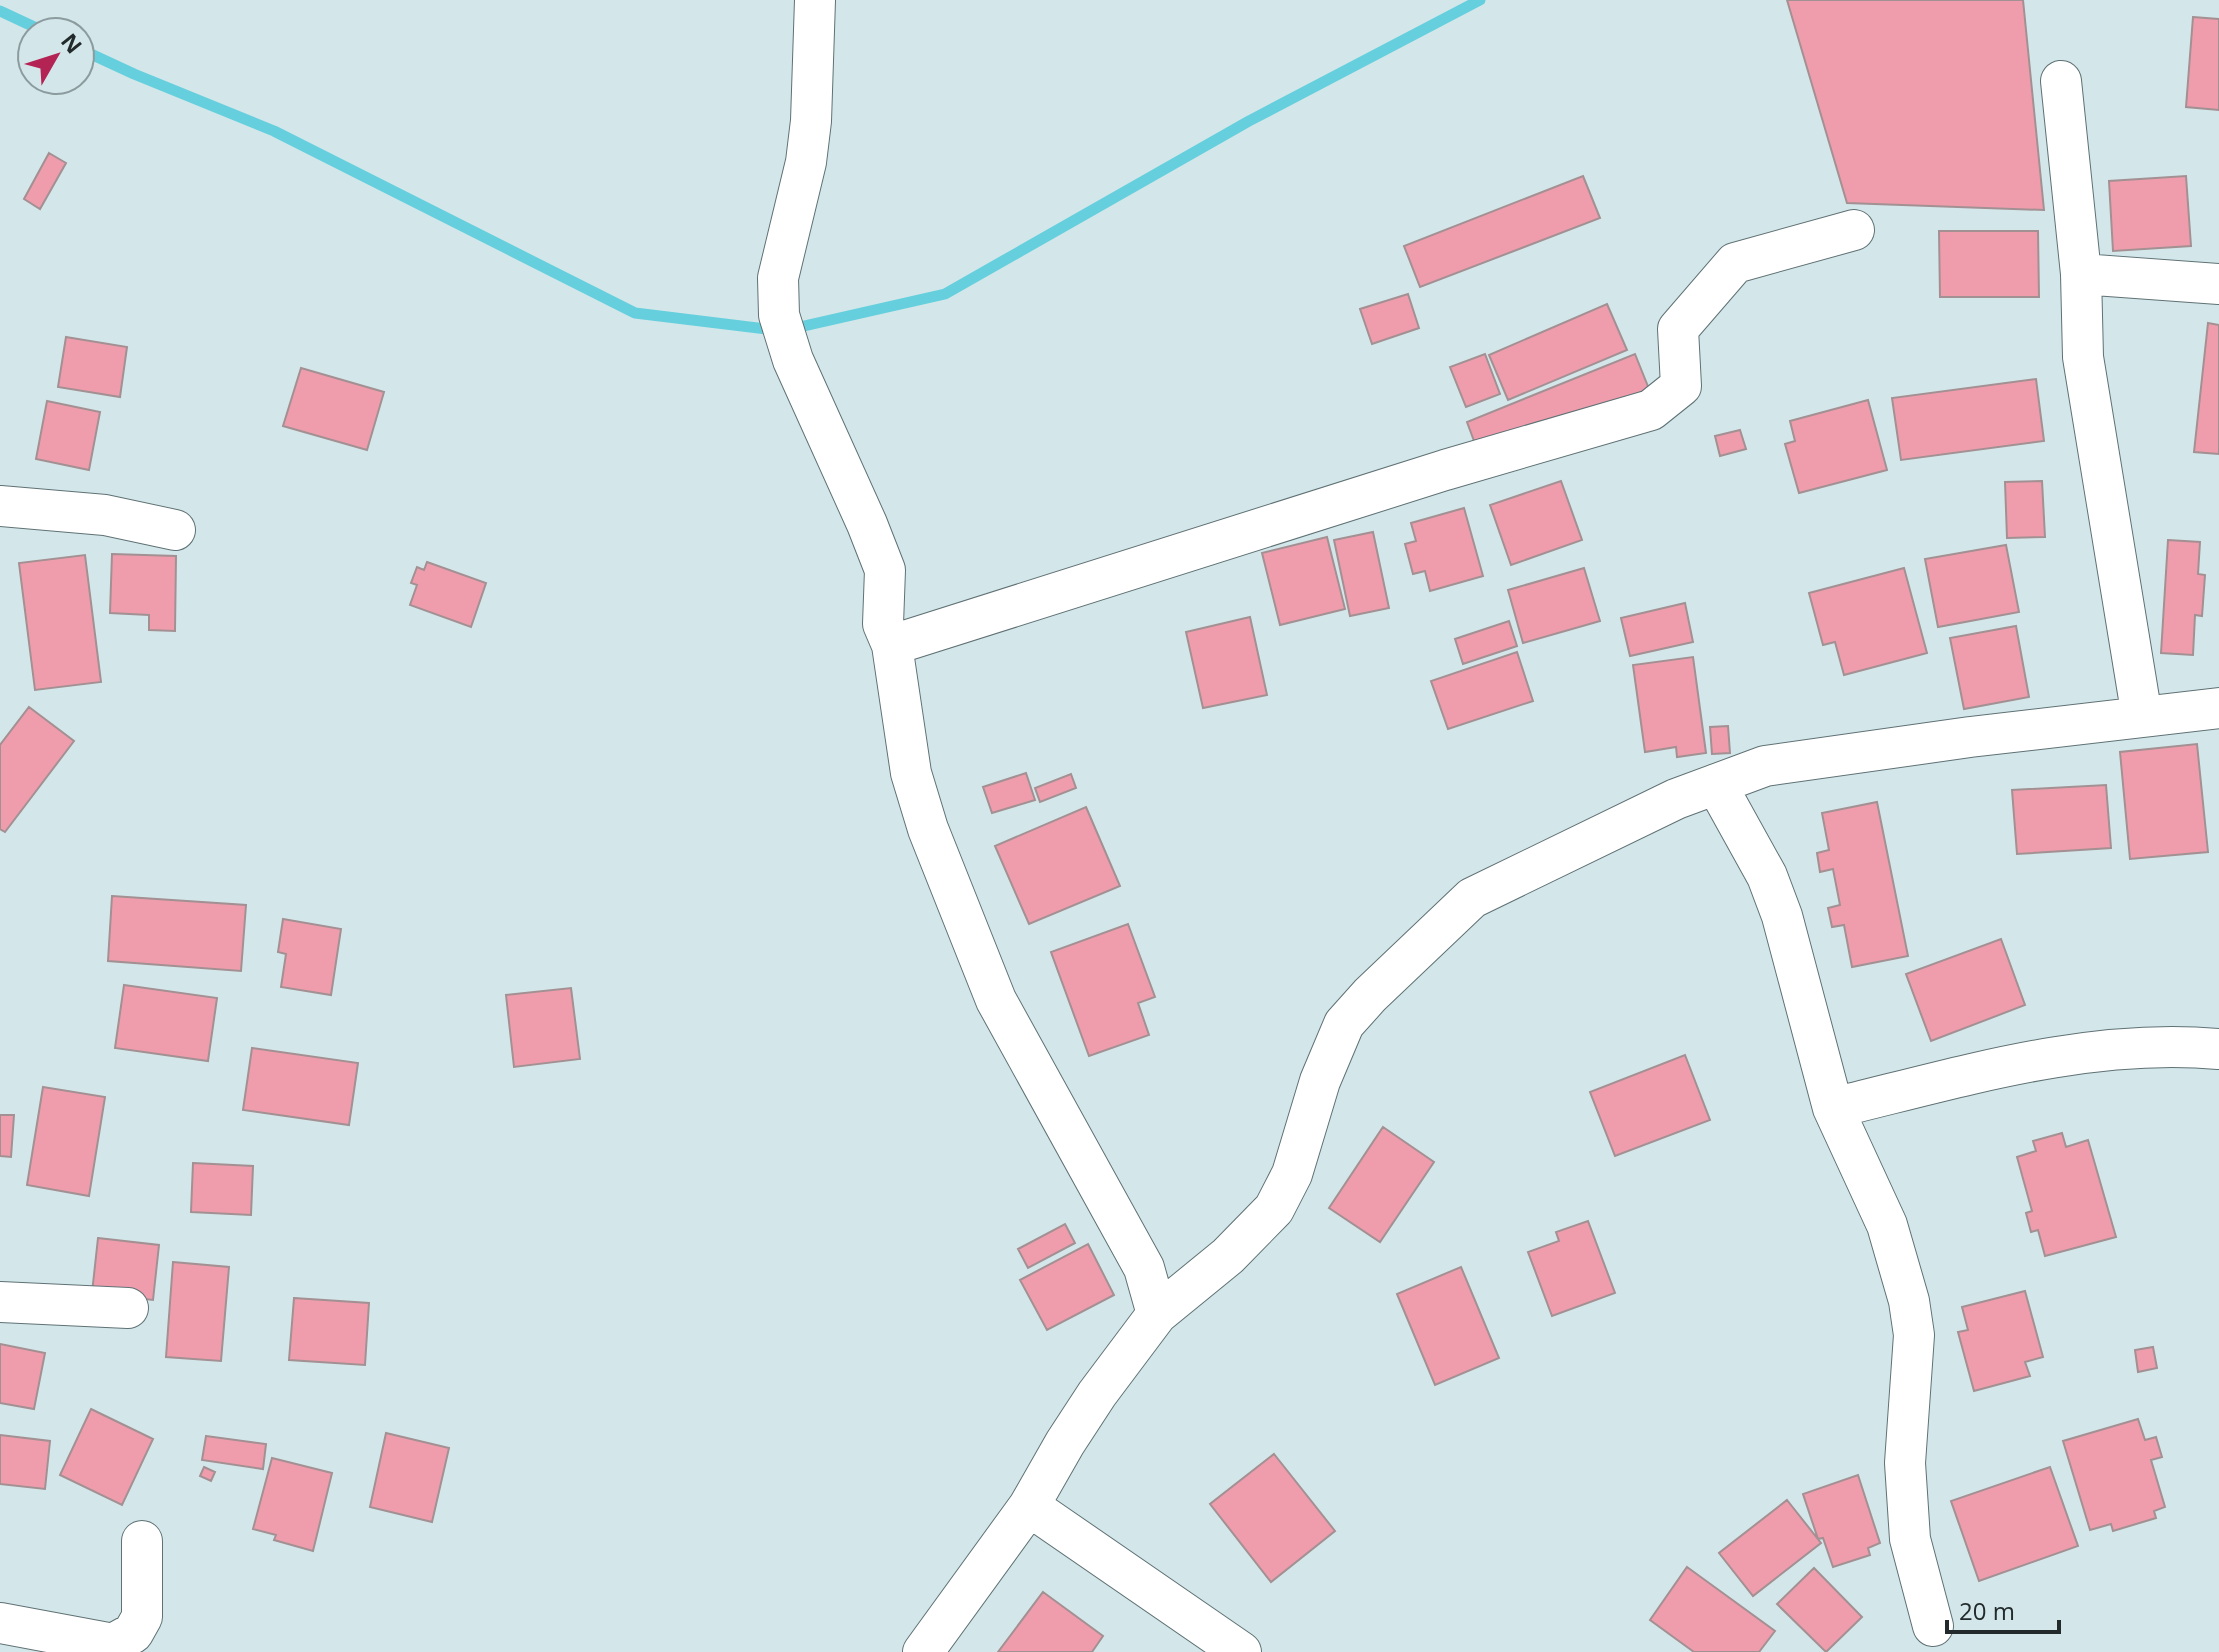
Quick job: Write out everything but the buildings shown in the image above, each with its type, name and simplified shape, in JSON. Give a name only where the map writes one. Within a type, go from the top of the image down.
[{"type":"street","points":[[815,0],[811,121],[806,162],[778,278],[779,315],[793,360],[885,570],[883,624],[892,645],[911,773],[928,829],[996,1000],[1144,1268],[1157,1314]]},
{"type":"street","points":[[2061,81],[2081,274],[2083,357],[2142,717]]},
{"type":"street","points":[[892,645],[1445,470],[1651,410],[1681,386],[1678,329],[1735,263],[1854,230]]},
{"type":"street","points":[[2081,274],[2219,284]]},
{"type":"street","points":[[0,506],[105,515],[175,530]]},
{"type":"street","points":[[923,1652],[1029,1506],[1097,1394],[1157,1314],[1228,1256],[1274,1209],[1292,1174],[1320,1081],[1344,1024],[1370,995],[1472,898],[1676,799],[1765,766],[1970,737],[2219,708]]},
{"type":"street","points":[[1716,784],[1767,876],[1782,916],[1833,1108],[1887,1225],[1909,1301],[1914,1335],[1905,1463],[1910,1539],[1933,1626]]},
{"type":"street","points":[[1833,1108],[2043,1060],[2122,1050],[2219,1049]]},
{"type":"street","points":[[0,1302],[128,1308]]},
{"type":"street","points":[[1029,1506],[1241,1652]]},
{"type":"street","points":[[0,1623],[113,1644],[133,1633],[142,1617],[142,1541]]},
{"type":"waterway","points":[[96,56],[274,131],[635,313],[782,331],[945,294],[1249,121],[1480,0]]},
{"type":"waterway","points":[[0,11],[16,18]]}]
